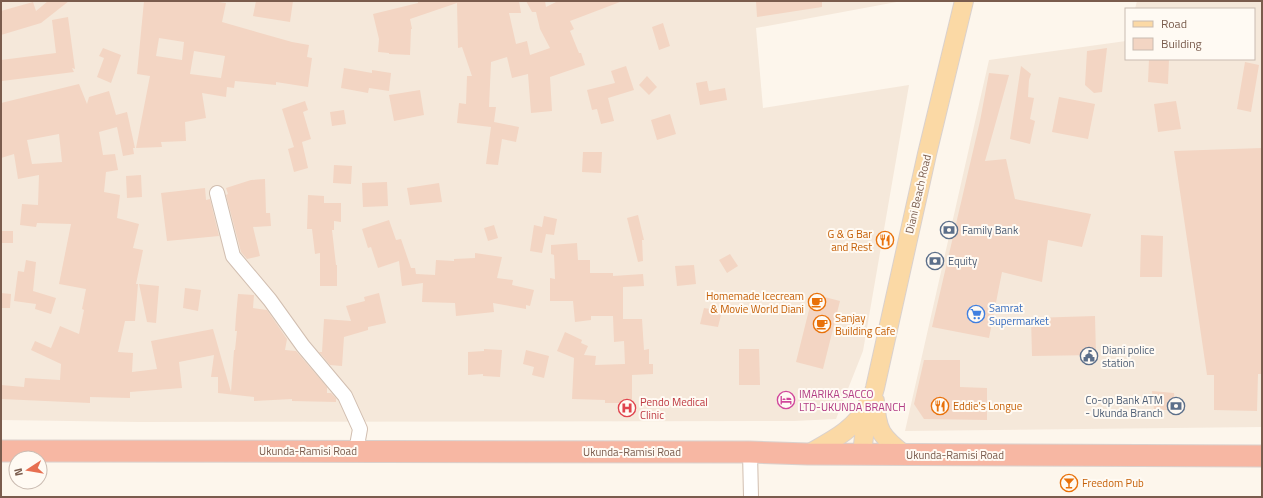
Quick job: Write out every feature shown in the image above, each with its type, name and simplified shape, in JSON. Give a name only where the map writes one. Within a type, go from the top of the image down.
[{"type":"highway","name":"Ukunda-Ramisi Road","points":[[1,451],[750,452],[808,454],[1262,456]]},
{"type":"main road","name":"Diani Beach Road","points":[[875,388],[927,154],[964,1]]},
{"type":"main road","points":[[862,454],[867,415],[875,388]]},
{"type":"main road","points":[[808,454],[845,432],[855,424],[862,415],[875,388]]},
{"type":"main road","points":[[875,388],[876,415],[882,434],[890,443],[904,454]]},
{"type":"street","points":[[217,193],[233,256],[270,300],[303,346],[345,396],[360,429],[356,451]]},
{"type":"street","points":[[750,452],[751,497]]},
{"type":"shaded area","points":[[1,1],[902,1],[756,28],[763,108],[909,85],[863,351],[836,419],[794,421],[139,422],[1,420]]},
{"type":"shaded area","points":[[1137,1],[1262,1],[1262,427],[905,431],[989,60],[1125,41],[1125,60],[1255,60],[1255,8],[1135,8]]},
{"type":"building","points":[[48,1],[69,1],[41,23],[1,35],[1,11],[33,2],[36,11]]},
{"type":"building","points":[[144,1],[212,1],[226,3],[222,22],[292,42],[309,45],[307,57],[312,58],[308,87],[276,82],[276,85],[235,81],[234,88],[227,87],[226,97],[202,93],[206,118],[185,122],[186,141],[161,142],[162,147],[136,148],[150,76],[137,74]],"holes":[[[159,38],[184,42],[182,60],[156,56]],[[194,51],[225,56],[221,78],[190,74]]]},
{"type":"building","points":[[256,1],[293,1],[290,22],[253,16]]},
{"type":"building","points":[[418,1],[519,1],[521,13],[509,13],[516,44],[527,41],[530,55],[550,48],[540,29],[536,12],[532,12],[526,1],[545,1],[546,7],[558,1],[620,2],[570,21],[574,29],[570,31],[585,65],[550,77],[552,111],[531,113],[528,74],[512,78],[507,57],[491,62],[489,107],[496,107],[494,122],[519,127],[516,142],[502,139],[498,165],[486,164],[491,127],[457,123],[459,103],[466,104],[467,76],[472,76],[462,47],[458,48],[457,3],[410,19],[412,29],[410,55],[378,52],[379,39],[373,14],[418,3]]},
{"type":"building","points":[[756,1],[822,1],[822,7],[757,17]]},
{"type":"building","points":[[68,17],[75,69],[72,68],[74,72],[2,81],[1,60],[56,53],[52,20]]},
{"type":"building","points":[[663,23],[670,46],[659,50],[652,27]]},
{"type":"building","points":[[103,48],[121,55],[111,83],[97,77],[104,58],[99,56]]},
{"type":"building","points":[[1107,48],[1102,92],[1094,93],[1085,85],[1087,51]]},
{"type":"building","points":[[1149,60],[1169,60],[1168,84],[1148,82]]},
{"type":"building","points":[[1245,62],[1259,65],[1251,112],[1237,109]]},
{"type":"building","points":[[626,66],[634,90],[608,98],[614,121],[601,124],[597,109],[592,110],[587,90],[615,83],[611,71]]},
{"type":"building","points":[[1021,66],[1031,74],[1029,80],[1028,97],[1034,98],[1030,119],[1035,121],[1030,144],[1010,139]]},
{"type":"building","points":[[344,68],[372,73],[372,70],[391,73],[389,91],[369,88],[368,93],[341,88]]},
{"type":"building","points":[[989,73],[1009,75],[985,161],[1006,159],[1015,199],[1091,214],[1082,247],[1048,240],[1042,282],[1002,272],[989,338],[932,327],[980,121]]},
{"type":"building","points":[[647,76],[657,87],[649,95],[639,85]]},
{"type":"building","points":[[707,81],[709,91],[725,88],[727,100],[700,105],[696,83]]},
{"type":"building","points":[[79,84],[87,104],[89,97],[109,91],[116,115],[127,112],[135,148],[133,148],[134,154],[123,156],[117,127],[99,132],[103,155],[115,154],[118,170],[106,172],[104,192],[120,195],[117,218],[139,224],[133,248],[143,250],[136,284],[138,284],[135,321],[125,321],[118,352],[133,353],[132,372],[157,369],[151,341],[213,329],[231,392],[237,331],[235,331],[238,294],[254,295],[253,308],[267,310],[287,339],[285,350],[296,351],[327,387],[327,393],[331,393],[336,398],[336,402],[292,401],[292,399],[254,401],[254,397],[218,393],[218,377],[211,377],[214,355],[179,362],[182,388],[130,392],[130,398],[90,397],[90,403],[1,399],[1,385],[24,387],[25,378],[60,380],[61,364],[31,350],[35,341],[51,348],[60,326],[79,334],[84,310],[82,309],[86,289],[59,284],[71,224],[37,223],[36,227],[20,225],[22,204],[38,205],[39,175],[18,179],[14,154],[1,158],[1,103]],"holes":[[[59,134],[62,162],[32,164],[27,140]]]},
{"type":"building","points":[[420,90],[424,115],[394,121],[389,95]]},
{"type":"building","points":[[1059,97],[1095,104],[1088,139],[1052,132]]},
{"type":"building","points":[[305,101],[308,110],[303,112],[311,139],[302,142],[308,168],[294,172],[288,149],[294,147],[282,109]]},
{"type":"building","points":[[1176,101],[1181,129],[1158,132],[1154,104]]},
{"type":"building","points":[[344,110],[346,124],[332,126],[330,112]]},
{"type":"building","points":[[670,114],[676,134],[657,140],[651,120]]},
{"type":"building","points":[[1262,148],[1262,374],[1258,374],[1257,411],[1214,410],[1214,375],[1207,375],[1174,151]]},
{"type":"building","points":[[583,152],[602,152],[601,173],[582,172]]},
{"type":"building","points":[[334,165],[352,166],[351,184],[333,183]]},
{"type":"building","points":[[141,175],[142,197],[127,198],[126,176]]},
{"type":"building","points":[[265,179],[266,213],[270,213],[271,226],[253,227],[260,256],[247,259],[241,252],[226,195],[228,194],[226,188],[251,180]]},
{"type":"building","points":[[387,182],[388,206],[363,207],[362,183]]},
{"type":"building","points":[[439,183],[442,202],[410,205],[407,188]]},
{"type":"building","points":[[205,188],[206,200],[210,199],[219,236],[167,241],[161,193]]},
{"type":"building","points":[[308,195],[324,196],[324,203],[341,203],[341,222],[334,221],[334,230],[332,230],[337,265],[337,286],[320,286],[320,253],[315,254],[312,229],[307,229]]},
{"type":"building","points":[[638,215],[644,240],[642,240],[643,261],[638,262],[627,218]]},
{"type":"building","points":[[544,216],[557,219],[554,235],[546,234],[542,253],[530,251],[534,225],[542,227]]},
{"type":"building","points":[[389,220],[396,240],[401,239],[411,268],[415,268],[416,274],[435,275],[436,260],[454,261],[454,259],[475,258],[475,253],[502,257],[497,278],[513,280],[512,285],[534,290],[530,306],[526,305],[526,309],[493,303],[494,312],[456,316],[455,303],[422,302],[423,283],[402,286],[399,261],[378,268],[371,247],[368,248],[362,229]]},
{"type":"building","points":[[494,225],[498,238],[488,241],[484,228]]},
{"type":"building","points":[[1,231],[13,231],[13,243],[1,243]]},
{"type":"building","points":[[1141,235],[1163,236],[1162,277],[1140,277]]},
{"type":"building","points":[[577,243],[578,260],[590,260],[590,273],[613,273],[613,276],[643,274],[644,286],[623,287],[623,319],[642,319],[644,350],[649,349],[649,364],[653,364],[653,374],[632,375],[632,403],[605,403],[605,400],[572,399],[574,358],[557,351],[565,332],[582,340],[581,343],[588,346],[584,355],[596,356],[595,365],[625,364],[624,341],[614,342],[613,316],[591,316],[591,320],[575,322],[573,301],[550,301],[550,278],[555,279],[554,255],[551,254],[551,245]]},
{"type":"building","points":[[730,254],[738,266],[727,273],[719,260]]},
{"type":"building","points":[[26,260],[36,262],[33,291],[56,298],[51,314],[35,309],[36,304],[14,301],[18,271],[24,272]]},
{"type":"building","points":[[694,265],[696,284],[677,286],[675,266]]},
{"type":"building","points":[[139,284],[159,286],[156,323],[147,322]]},
{"type":"building","points":[[185,288],[201,290],[198,311],[183,308]]},
{"type":"building","points":[[1,293],[11,294],[10,308],[1,308]]},
{"type":"building","points":[[379,293],[386,323],[368,327],[368,330],[344,337],[342,366],[330,365],[319,352],[322,352],[324,319],[351,321],[346,306],[365,301],[364,297]]},
{"type":"building","points":[[813,294],[840,301],[823,369],[796,362]]},
{"type":"building","points":[[704,308],[722,311],[718,327],[700,324]]},
{"type":"building","points":[[1095,316],[1096,355],[1032,356],[1031,318]]},
{"type":"building","points":[[484,349],[502,350],[500,377],[483,376],[483,374],[468,375],[468,352],[484,351]]},
{"type":"building","points":[[739,349],[759,349],[760,385],[739,385]]},
{"type":"building","points":[[526,350],[549,356],[544,378],[532,375],[534,367],[523,364]]},
{"type":"building","points":[[924,360],[960,360],[960,387],[987,388],[987,420],[924,419],[914,404]]},
{"type":"building","points":[[1152,391],[1174,393],[1176,410],[1154,410]]},
{"type":"place","name":"Family Bank","points":[[949,230]]},
{"type":"place","name":"G & G Bar and Rest","points":[[885,240]]},
{"type":"place","name":"Equity","points":[[935,261]]},
{"type":"place","name":"Homemade Icecream & Movie World Diani","points":[[817,302]]},
{"type":"place","name":"Samrat Supermarket","points":[[976,314]]},
{"type":"place","name":"Sanjay Building Cafe","points":[[822,324]]},
{"type":"place","name":"Diani police station","points":[[1089,356]]},
{"type":"place","name":"IMARIKA SACCO LTD-UKUNDA BRANCH","points":[[786,400]]},
{"type":"place","name":"Eddie's Longue","points":[[940,406]]},
{"type":"place","name":"Co-op Bank ATM - Ukunda Branch","points":[[1176,406]]},
{"type":"place","name":"Pendo Medical Clinic","points":[[627,408]]},
{"type":"place","name":"Freedom Pub","points":[[1069,483]]}]
